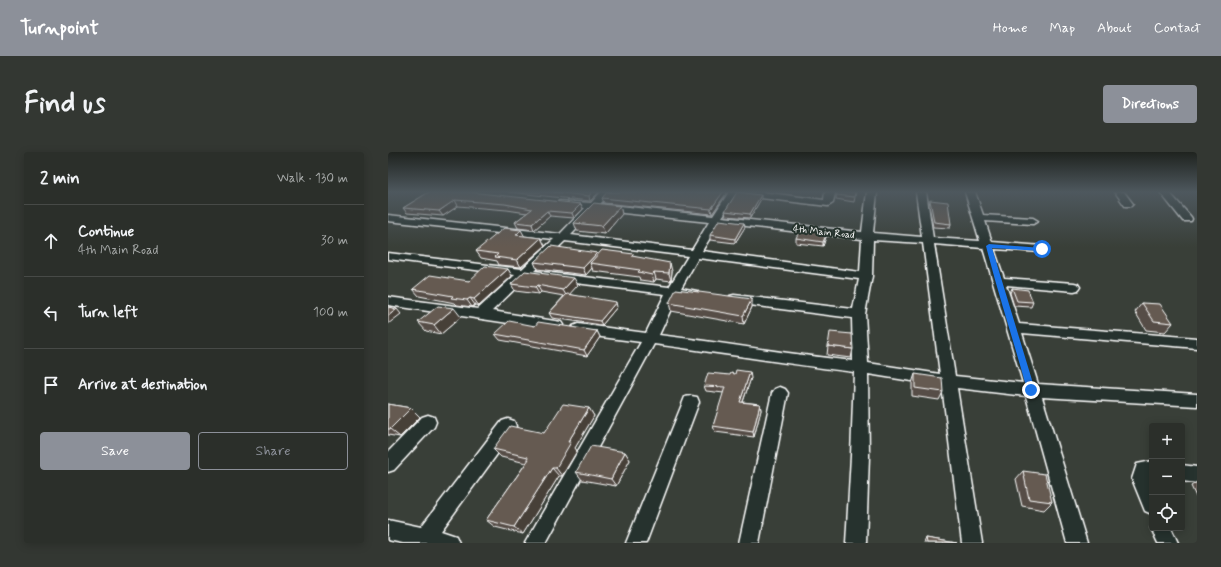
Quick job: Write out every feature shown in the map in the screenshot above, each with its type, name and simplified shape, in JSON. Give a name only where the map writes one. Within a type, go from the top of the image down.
[{"type":"street","points":[[480,314],[562,237],[588,210]]},
{"type":"street","name":"4th Main Road","points":[[633,210],[928,242],[1042,249]]},
{"type":"street","points":[[535,543],[650,339],[673,291],[722,210]]},
{"type":"street","points":[[856,543],[860,456],[861,368],[858,314],[866,276],[870,210]]},
{"type":"street","points":[[924,210],[972,543]]},
{"type":"street","points":[[976,210],[1014,328],[1077,543]]},
{"type":"street","points":[[1180,210],[1187,219]]},
{"type":"street","points":[[388,218],[562,237],[866,276]]},
{"type":"street","points":[[979,218],[1033,221]]},
{"type":"street","points":[[388,256],[704,295]]},
{"type":"street","points":[[998,281],[1074,287]]},
{"type":"street","points":[[719,297],[858,314]]},
{"type":"street","points":[[388,301],[949,381],[1031,390],[1197,400]]},
{"type":"street","points":[[1014,328],[1197,343]]},
{"type":"street","points":[[749,543],[780,393]]},
{"type":"street","points":[[636,543],[691,402]]},
{"type":"street","points":[[388,464],[428,422]]},
{"type":"street","points":[[423,540],[508,426]]},
{"type":"street","points":[[1149,469],[1143,470],[1141,479],[1149,498]]},
{"type":"street","points":[[1185,473],[1197,475]]},
{"type":"street","points":[[388,530],[423,540],[449,543]]},
{"type":"street","points":[[1163,531],[1168,543]]},
{"type":"building","points":[[530,210],[575,210],[572,213],[547,211],[532,224],[515,222]]},
{"type":"building","points":[[587,210],[616,210],[602,226],[574,223]]},
{"type":"building","points":[[725,210],[752,210],[750,214]]},
{"type":"building","points":[[932,210],[949,210],[951,224],[934,222]]},
{"type":"building","points":[[719,220],[744,223],[735,239],[710,235]]},
{"type":"building","points":[[504,228],[521,230],[516,235],[541,238],[517,260],[495,257],[498,254],[476,251]]},
{"type":"building","points":[[800,229],[827,232],[823,242],[796,238]]},
{"type":"building","points":[[551,246],[597,253],[583,268],[534,262]]},
{"type":"building","points":[[602,250],[634,254],[632,256],[670,263],[669,273],[654,272],[652,275],[638,272],[640,270],[590,263]]},
{"type":"building","points":[[485,266],[508,269],[474,299],[470,298],[467,300],[451,298],[453,296],[413,289],[430,275],[469,281]]},
{"type":"building","points":[[525,271],[574,278],[563,290],[537,285],[535,287],[511,284]]},
{"type":"building","points":[[1012,288],[1028,290],[1033,302],[1017,301]]},
{"type":"building","points":[[676,289],[752,299],[743,316],[669,303]]},
{"type":"building","points":[[567,294],[616,302],[600,321],[549,313]]},
{"type":"building","points":[[1142,303],[1160,304],[1173,323],[1154,321]]},
{"type":"building","points":[[438,306],[454,308],[434,325],[418,322]]},
{"type":"building","points":[[388,307],[397,309],[388,316]]},
{"type":"building","points":[[509,321],[535,326],[538,322],[597,331],[584,350],[495,334]]},
{"type":"building","points":[[830,332],[852,334],[853,349],[828,346]]},
{"type":"building","points":[[736,370],[750,372],[740,402],[760,404],[753,432],[713,426],[725,387],[704,386],[708,373],[730,375],[731,373],[735,374]]},
{"type":"building","points":[[915,374],[942,378],[943,392],[915,388]]},
{"type":"building","points":[[388,404],[411,408],[390,429],[388,429]]},
{"type":"building","points":[[563,404],[589,408],[568,442],[571,442],[556,468],[552,468],[514,527],[486,520],[529,459],[527,459],[528,457],[493,449],[510,426],[544,433]]},
{"type":"building","points":[[591,446],[625,452],[611,479],[576,472]]},
{"type":"building","points":[[1023,471],[1045,474],[1052,502],[1029,499]]},
{"type":"building","points":[[926,538],[957,543],[927,543]]},
{"type":"route","points":[[1031,390],[989,246],[1042,249]]}]
